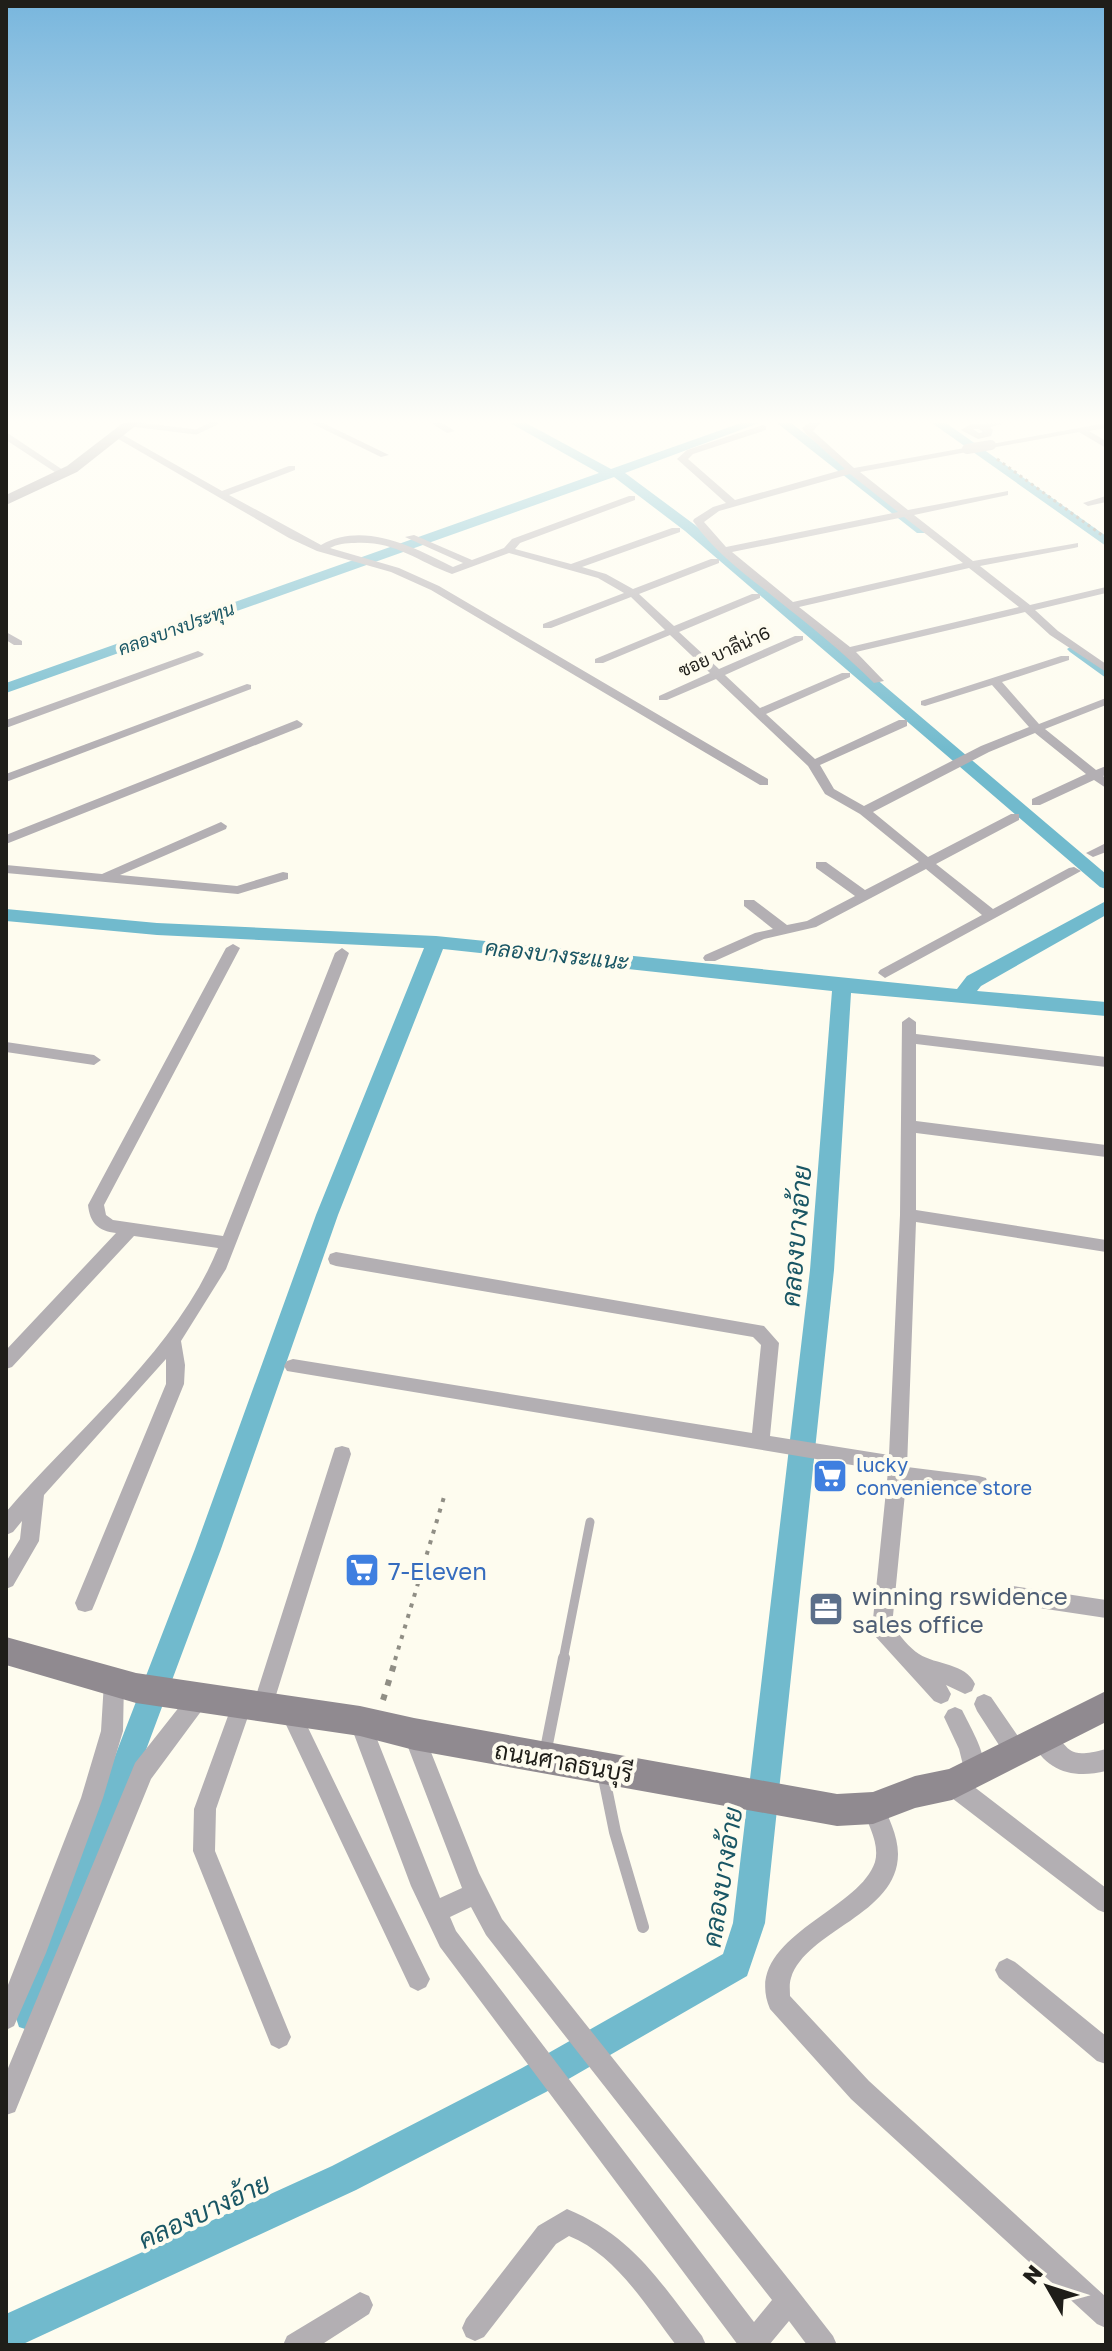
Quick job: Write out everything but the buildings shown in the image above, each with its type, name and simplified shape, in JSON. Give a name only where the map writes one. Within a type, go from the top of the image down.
[{"type":"street","points":[[292,533],[321,549],[395,570],[435,588],[764,782]]},
{"type":"street","points":[[321,549],[363,533]]},
{"type":"street","points":[[395,533],[471,563]]},
{"type":"street","points":[[334,542],[367,538],[389,541],[418,552],[452,571],[508,550],[516,541],[538,533]]},
{"type":"street","points":[[573,567],[668,533]]},
{"type":"street","points":[[706,533],[848,651],[878,681]]},
{"type":"street","points":[[726,550],[807,533]]},
{"type":"street","points":[[930,533],[1054,633],[1106,669]]},
{"type":"street","points":[[792,605],[972,564],[1074,545]]},
{"type":"street","points":[[508,550],[602,576],[632,593],[813,764],[829,791],[864,811],[991,915]]},
{"type":"street","points":[[432,560],[446,554]]},
{"type":"street","points":[[547,626],[715,561]]},
{"type":"street","points":[[848,651],[1106,590]]},
{"type":"street","points":[[599,661],[756,596]]},
{"type":"street","points":[[6,635],[18,643]]},
{"type":"street","name":"ซอย บาลีน่า6","points":[[663,698],[799,638]]},
{"type":"street","points":[[1085,653],[1106,648]]},
{"type":"street","points":[[6,724],[198,654]]},
{"type":"street","points":[[925,703],[1065,658]]},
{"type":"street","points":[[760,712],[846,675]]},
{"type":"street","points":[[994,680],[1036,728],[1100,772],[1106,784]]},
{"type":"street","points":[[6,778],[247,687]]},
{"type":"street","points":[[864,811],[985,749],[1106,701]]},
{"type":"street","points":[[813,764],[903,723]]},
{"type":"street","points":[[6,840],[297,724]]},
{"type":"street","points":[[1036,802],[1100,772]]},
{"type":"street","points":[[710,958],[747,940],[811,924],[1015,817]]},
{"type":"street","points":[[103,878],[221,826]]},
{"type":"street","points":[[821,865],[864,896]]},
{"type":"street","points":[[6,869],[238,890],[283,876]]},
{"type":"street","points":[[885,973],[1074,871]]},
{"type":"street","points":[[749,903],[785,931]]},
{"type":"street","points":[[228,1243],[109,1226],[98,1218],[96,1205],[233,948]]},
{"type":"street","points":[[6,1526],[172,1342],[199,1306],[228,1243],[342,953]]},
{"type":"street","points":[[941,1694],[882,1629],[897,1470],[908,1215],[909,1030],[1106,1062]]},
{"type":"street","points":[[6,1047],[94,1060]]},
{"type":"street","points":[[908,1126],[1106,1151]]},
{"type":"street","points":[[908,1215],[1106,1246]]},
{"type":"street","points":[[6,1362],[129,1230]]},
{"type":"street","points":[[336,1259],[758,1331],[770,1343],[760,1444]]},
{"type":"street","points":[[85,1603],[175,1384],[172,1342]]},
{"type":"street","points":[[293,1366],[979,1484]]},
{"type":"street","points":[[279,2037],[204,1851],[205,1809],[265,1709],[342,1454]]},
{"type":"street","points":[[6,1580],[29,1541],[35,1495]]},
{"type":"street","points":[[1013,1595],[1106,1609]]},
{"type":"street","name":"ถนนศาลธนบุรี","points":[[6,1651],[125,1685],[183,1697],[368,1723],[414,1734],[837,1810],[873,1808],[963,1779],[1106,1706]]},
{"type":"street","points":[[912,1662],[945,1673],[965,1684]]},
{"type":"street","points":[[6,2018],[34,1953],[92,1798],[125,1685]]},
{"type":"street","points":[[6,2103],[117,1829],[143,1771],[183,1697]]},
{"type":"street","points":[[984,1704],[1029,1746],[1073,1766],[1106,1760]]},
{"type":"street","points":[[265,1709],[418,1979]]},
{"type":"street","points":[[955,1717],[969,1748],[963,1779],[1106,1902]]},
{"type":"street","points":[[368,1723],[422,1886],[456,1952],[753,2344],[789,2300]]},
{"type":"street","points":[[414,1734],[474,1894],[494,1927],[824,2345]]},
{"type":"street","points":[[873,1808],[886,1842],[886,1860],[879,1880],[798,1949],[781,1968],[775,1987],[778,2001],[860,2090],[1106,2315]]},
{"type":"street","points":[[436,1912],[474,1894]]},
{"type":"street","points":[[1007,1970],[1106,2052]]},
{"type":"street","points":[[475,2328],[547,2235],[567,2222],[586,2228],[613,2249],[693,2345]]},
{"type":"street","points":[[296,2345],[360,2305]]},
{"type":"lane","points":[[544,1758],[590,1522]]},
{"type":"lane","points":[[602,1767],[617,1845],[643,1927]]},
{"type":"path","points":[[368,1723],[444,1497]]},
{"type":"waterway","name":"คลองบางประทุน","points":[[6,688],[444,533]]},
{"type":"waterway","points":[[696,533],[1106,883]]},
{"type":"waterway","points":[[1093,533],[1106,542]]},
{"type":"waterway","points":[[1075,649],[1106,673]]},
{"type":"waterway","points":[[962,996],[974,981],[1106,907]]},
{"type":"waterway","name":"คลองบางระแนะ","points":[[6,915],[157,929],[436,942]]},
{"type":"waterway","points":[[31,2015],[208,1549],[327,1215],[436,942]]},
{"type":"waterway","name":"คลองบางระแนะ","points":[[436,942],[842,985]]},
{"type":"waterway","name":"คลองบางอ้าย","points":[[6,2333],[344,2178],[534,2080],[736,1965],[749,1923],[822,1270],[842,985]]},
{"type":"waterway","name":"คลองบางระแนะ","points":[[842,985],[1106,1009]]},
{"type":"place","name":"lucky convenience store","points":[[830,1476]]},
{"type":"place","name":"7-Eleven","points":[[362,1570]]},
{"type":"place","name":"winning rswidence sales office","points":[[826,1609]]}]
